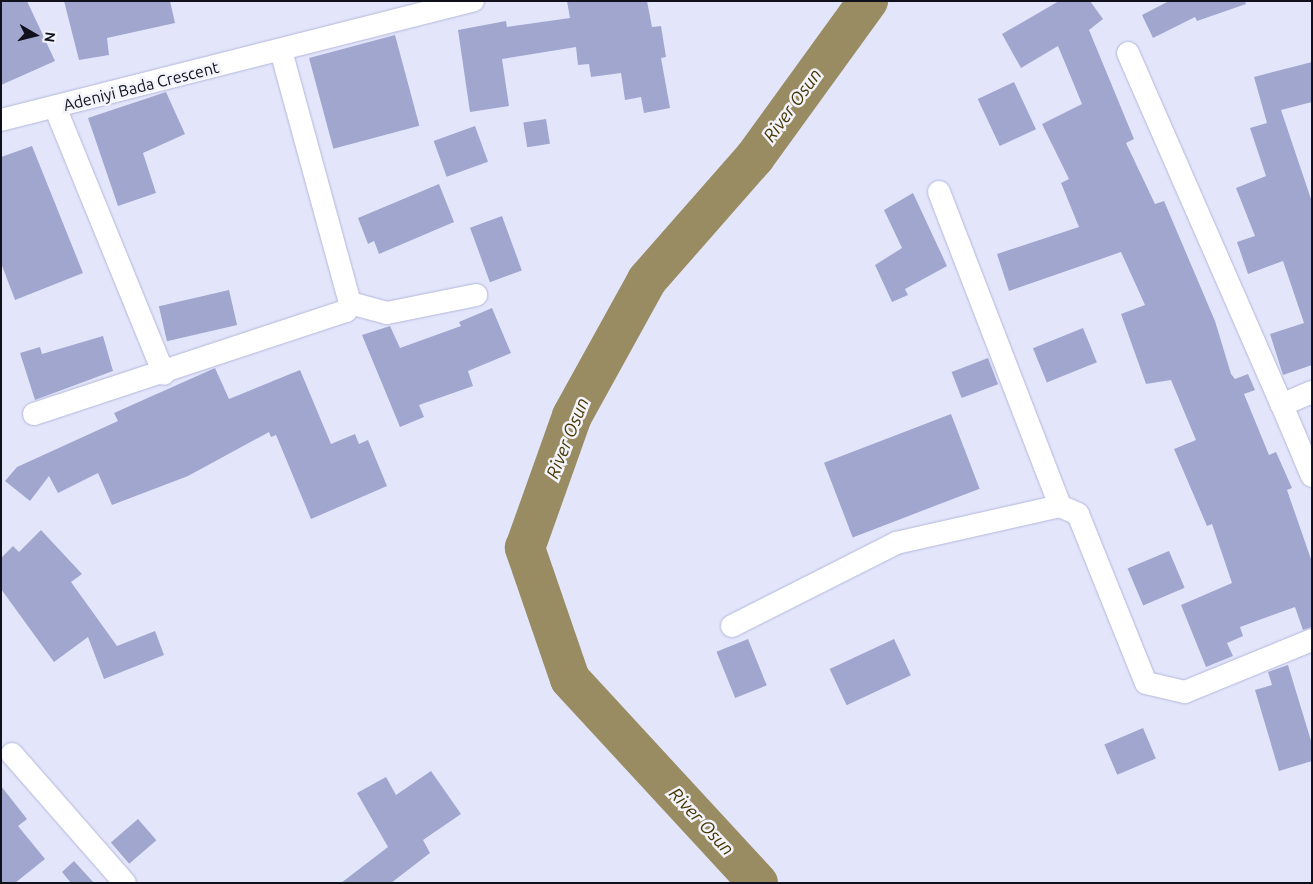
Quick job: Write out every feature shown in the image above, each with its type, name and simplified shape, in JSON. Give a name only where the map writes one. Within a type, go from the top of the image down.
[{"type":"street","name":"Adeniyi Bada Crescent","points":[[1,120],[473,1]]},
{"type":"street","points":[[281,50],[350,303]]},
{"type":"street","points":[[1128,53],[1312,476]]},
{"type":"street","points":[[55,107],[164,374]]},
{"type":"street","points":[[939,192],[1060,506]]},
{"type":"street","points":[[350,303],[387,313],[476,295]]},
{"type":"street","points":[[34,414],[164,374],[339,316],[350,303]]},
{"type":"street","points":[[1282,406],[1312,392]]},
{"type":"street","points":[[732,626],[896,542],[1060,506],[1078,514],[1146,683],[1186,692],[1312,640]]},
{"type":"street","points":[[12,754],[125,883]]},
{"type":"building","points":[[1,1],[27,1],[55,61],[1,85]]},
{"type":"building","points":[[64,1],[170,1],[175,23],[107,38],[109,55],[79,60]]},
{"type":"building","points":[[567,1],[647,1],[652,27],[661,26],[666,57],[661,58],[670,108],[644,113],[641,97],[625,100],[621,73],[591,77],[589,64],[578,65],[576,47],[502,59],[509,106],[470,112],[458,30],[506,21],[507,27],[570,18]]},
{"type":"building","points":[[1059,1],[1090,1],[1103,19],[1089,30],[1134,139],[1126,143],[1155,204],[1164,201],[1215,321],[1231,374],[1235,379],[1248,374],[1255,390],[1244,394],[1269,455],[1276,452],[1292,488],[1287,490],[1312,562],[1312,627],[1303,630],[1295,607],[1240,627],[1243,636],[1227,643],[1233,656],[1206,667],[1181,605],[1232,583],[1212,524],[1207,526],[1174,449],[1196,440],[1171,380],[1146,384],[1121,314],[1145,305],[1121,252],[1009,291],[997,254],[1079,227],[1061,183],[1069,179],[1042,124],[1082,104],[1058,46],[1021,68],[1002,34]]},
{"type":"building","points":[[1169,1],[1245,1],[1246,4],[1197,21],[1195,17],[1153,38],[1142,15]]},
{"type":"building","points":[[395,35],[419,126],[333,149],[309,58]]},
{"type":"building","points":[[1312,62],[1312,102],[1281,110],[1312,202],[1312,365],[1283,375],[1270,334],[1304,323],[1283,261],[1248,274],[1237,242],[1255,236],[1236,188],[1266,176],[1250,128],[1267,123],[1254,77]]},
{"type":"building","points":[[1014,82],[1036,129],[1000,146],[978,99]]},
{"type":"building","points":[[166,92],[185,134],[143,153],[156,193],[118,206],[88,118]]},
{"type":"building","points":[[546,119],[550,144],[527,147],[523,123]]},
{"type":"building","points":[[475,126],[488,162],[447,177],[434,141]]},
{"type":"building","points":[[32,146],[83,273],[15,300],[1,263],[1,157]]},
{"type":"building","points":[[439,184],[454,222],[379,254],[374,241],[368,244],[358,218]]},
{"type":"building","points":[[913,193],[947,266],[905,289],[908,295],[892,302],[875,265],[902,248],[884,210]]},
{"type":"building","points":[[502,216],[522,271],[490,282],[470,228]]},
{"type":"building","points":[[229,290],[237,325],[167,341],[159,306]]},
{"type":"building","points":[[492,308],[511,353],[468,371],[473,386],[419,405],[424,417],[400,427],[362,335],[390,326],[400,348],[461,326],[459,322]]},
{"type":"building","points":[[1083,328],[1097,362],[1047,383],[1033,348]]},
{"type":"building","points":[[103,336],[113,371],[35,400],[20,353],[40,347],[42,354]]},
{"type":"building","points":[[988,358],[998,384],[962,398],[952,372]]},
{"type":"building","points":[[215,368],[229,399],[300,370],[331,444],[355,434],[359,444],[368,440],[387,486],[311,519],[276,435],[271,437],[269,432],[188,476],[112,505],[98,473],[58,493],[49,476],[30,501],[5,481],[17,467],[118,421],[114,413]]},
{"type":"building","points":[[951,414],[980,489],[853,537],[824,463]]},
{"type":"building","points":[[41,530],[82,574],[71,582],[117,646],[155,631],[164,655],[104,679],[88,637],[54,662],[1,589],[1,558],[13,546],[19,552]]},
{"type":"building","points":[[1169,551],[1185,588],[1143,605],[1128,569]]},
{"type":"building","points":[[748,639],[767,685],[735,698],[716,652]]},
{"type":"building","points":[[894,639],[911,675],[847,705],[830,669]]},
{"type":"building","points":[[1288,665],[1312,744],[1312,761],[1279,771],[1255,690],[1272,685],[1268,672]]},
{"type":"building","points":[[1143,728],[1156,758],[1117,775],[1104,744]]},
{"type":"building","points":[[431,771],[461,814],[423,840],[430,853],[391,883],[341,883],[388,847],[357,793],[386,777],[396,795]]},
{"type":"building","points":[[1,786],[27,819],[18,826],[45,859],[15,883],[1,883]]},
{"type":"building","points":[[138,819],[156,840],[129,864],[111,843]]},
{"type":"building","points":[[74,861],[94,883],[71,883],[62,872]]},
{"type":"waterway","name":"River Osun","points":[[758,883],[570,679],[525,548],[572,416],[647,280],[755,157],[868,1]]}]
